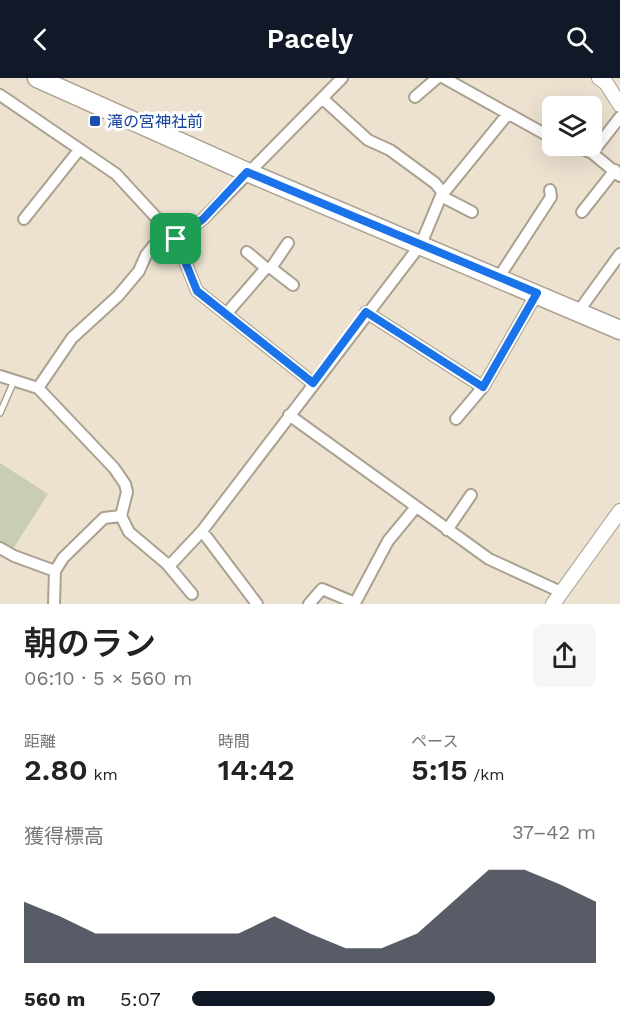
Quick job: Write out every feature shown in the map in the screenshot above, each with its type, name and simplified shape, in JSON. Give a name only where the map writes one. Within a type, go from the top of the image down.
[{"type":"main road","points":[[38,78],[247,172],[620,330]]},
{"type":"street","points":[[176,239],[203,219],[342,78]]},
{"type":"street","points":[[415,97],[437,78]]},
{"type":"street","points":[[444,78],[542,133]]},
{"type":"street","points":[[599,78],[606,83],[620,105]]},
{"type":"street","points":[[0,95],[116,174],[176,239],[197,291],[313,383]]},
{"type":"street","points":[[322,98],[368,140],[390,150],[435,183],[442,194],[472,212]]},
{"type":"street","points":[[167,564],[172,563],[202,531],[366,312],[421,244],[442,194],[507,115]]},
{"type":"street","points":[[602,140],[620,117]]},
{"type":"street","points":[[24,219],[79,150]]},
{"type":"street","points":[[582,212],[617,173],[596,156]]},
{"type":"street","points":[[499,277],[551,197],[550,190]]},
{"type":"street","points":[[38,388],[72,338],[118,296],[139,271],[146,255],[166,230]]},
{"type":"street","points":[[227,313],[288,243]]},
{"type":"street","points":[[248,252],[292,285]]},
{"type":"street","points":[[578,312],[620,254]]},
{"type":"street","points":[[456,419],[483,387],[537,293]]},
{"type":"street","points":[[366,312],[483,387]]},
{"type":"street","points":[[0,376],[38,388],[121,477],[127,492],[121,516],[129,532],[167,564],[192,594]]},
{"type":"street","points":[[290,415],[447,530],[507,569],[561,592]]},
{"type":"street","points":[[447,530],[471,495]]},
{"type":"street","points":[[309,604],[322,589],[355,603],[388,541],[416,507]]},
{"type":"street","points":[[553,604],[620,511]]},
{"type":"street","points":[[54,604],[55,571],[68,551],[104,518],[121,516]]},
{"type":"street","points":[[202,531],[257,604]]},
{"type":"street","points":[[0,548],[14,556],[55,571]]},
{"type":"lane","points":[[0,413],[14,381]]},
{"type":"green space","points":[[0,463],[48,494],[11,552],[0,545]]},
{"type":"place","name":"滝の宮神社前","points":[[95,121]]},
{"type":"route","points":[[247,172],[537,293],[483,387],[366,312],[313,383],[197,291],[176,239],[203,219],[247,172]]}]
